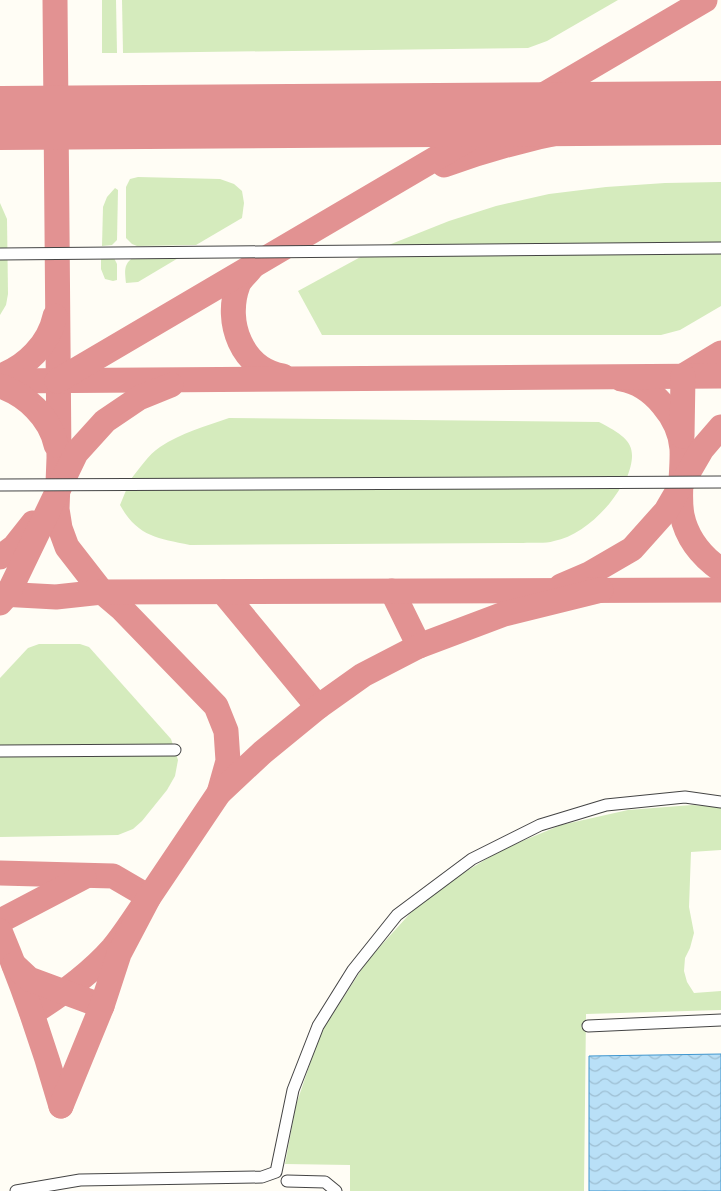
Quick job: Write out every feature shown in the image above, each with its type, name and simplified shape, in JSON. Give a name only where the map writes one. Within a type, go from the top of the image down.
[{"type":"street","points":[[0,254],[721,248]]},
{"type":"street","points":[[0,485],[721,482]]},
{"type":"street","points":[[0,751],[175,750]]},
{"type":"street","points":[[16,1191],[80,1180],[262,1177],[276,1172],[294,1090],[318,1026],[353,970],[397,915],[472,859],[540,825],[606,805],[685,798],[721,802]]},
{"type":"street","points":[[588,1026],[721,1020]]},
{"type":"street","points":[[287,1181],[325,1182],[336,1191]]},
{"type":"green space","points":[[102,0],[116,0],[117,53],[102,53]]},
{"type":"green space","points":[[122,0],[618,0],[547,41],[528,48],[123,53]]},
{"type":"green space","points":[[138,177],[220,179],[234,184],[242,191],[244,203],[242,218],[196,245],[137,246],[126,238],[126,187],[130,179]]},
{"type":"green space","points":[[721,182],[721,306],[680,330],[661,335],[322,335],[298,291],[366,254],[449,221],[496,206],[549,194],[606,187]]},
{"type":"green space","points":[[115,188],[118,190],[117,240],[112,245],[102,246],[103,207],[107,197]]},
{"type":"green space","points":[[0,203],[7,219],[8,294],[6,305],[0,315]]},
{"type":"green space","points":[[101,257],[114,258],[117,264],[117,280],[105,279],[101,269]]},
{"type":"green space","points":[[134,257],[180,257],[138,282],[126,283],[126,265]]},
{"type":"green space","points":[[229,418],[599,422],[624,438],[632,450],[632,458],[626,480],[131,479],[156,450],[168,442]]},
{"type":"green space","points":[[622,485],[602,512],[584,527],[564,538],[543,543],[190,545],[158,538],[141,530],[127,516],[120,505],[127,488]]},
{"type":"green space","points":[[39,644],[80,644],[89,647],[171,739],[178,760],[175,776],[167,790],[142,821],[133,829],[118,835],[0,837],[0,678],[28,648]]},
{"type":"green space","points":[[692,805],[721,807],[721,850],[691,852],[689,907],[694,933],[685,958],[684,971],[687,982],[694,993],[721,991],[721,1010],[586,1014],[584,1191],[350,1191],[350,1165],[285,1164],[296,1105],[320,1034],[367,961],[415,908],[460,875],[503,849],[561,825],[628,810]]},
{"type":"water","points":[[721,1054],[721,1191],[589,1191],[589,1056]]},
{"type":"taxiway","points":[[55,0],[59,458],[57,509],[60,528],[67,547],[102,592],[122,609],[216,706],[226,731],[228,761],[219,793]]},
{"type":"taxiway","points":[[57,381],[705,0]]},
{"type":"taxiway","points":[[444,165],[509,144],[541,136],[605,124],[706,114]]},
{"type":"taxiway","points":[[252,267],[240,280],[234,299],[233,314],[235,328],[247,354],[269,372],[283,376]]},
{"type":"taxiway","points":[[0,376],[19,367],[35,353],[48,336],[55,316]]},
{"type":"taxiway","points":[[683,376],[721,353]]},
{"type":"taxiway","points":[[682,436],[683,376]]},
{"type":"taxiway","points":[[0,381],[721,376]]},
{"type":"taxiway","points":[[621,379],[632,382],[653,395],[662,404],[676,426],[682,449],[680,499],[684,524],[691,539],[701,553],[721,570]]},
{"type":"taxiway","points":[[0,603],[8,594],[76,453],[105,421],[139,398],[171,385]]},
{"type":"taxiway","points":[[0,386],[19,395],[36,408],[48,425],[56,445]]},
{"type":"taxiway","points":[[561,586],[589,574],[632,549],[666,511],[702,449],[721,427]]},
{"type":"taxiway","points":[[0,557],[14,547],[33,523]]},
{"type":"taxiway","points":[[61,1106],[102,1006],[119,954],[149,897],[219,793],[263,752],[318,707],[363,675],[419,646],[504,614],[601,590]]},
{"type":"taxiway","points":[[0,594],[56,597],[102,592],[721,590]]},
{"type":"taxiway","points":[[392,591],[419,646]]},
{"type":"taxiway","points":[[223,592],[318,707]]},
{"type":"taxiway","points":[[0,873],[113,876],[149,897],[113,948],[95,967],[75,984],[32,1013]]},
{"type":"taxiway","points":[[0,921],[84,877]]},
{"type":"taxiway","points":[[0,931],[33,1017],[61,1106]]},
{"type":"taxiway","points":[[14,965],[29,979],[102,1006]]},
{"type":"runway","points":[[0,118],[721,113]]}]
